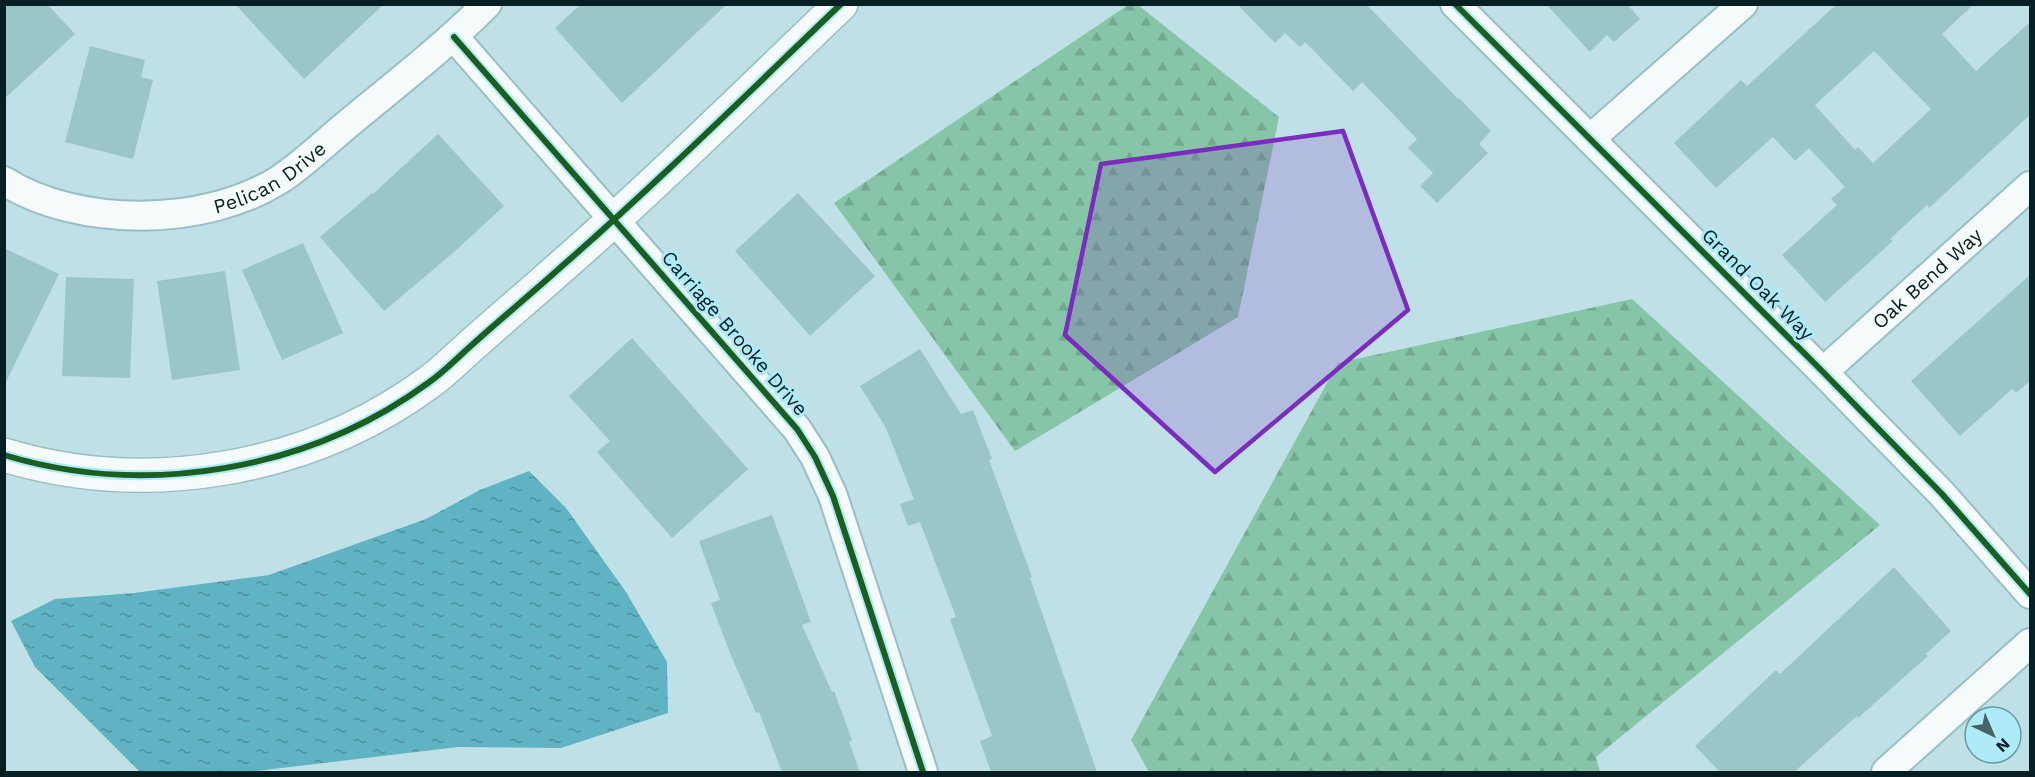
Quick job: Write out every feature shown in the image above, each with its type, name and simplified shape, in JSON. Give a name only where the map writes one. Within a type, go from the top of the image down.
[{"type":"street","name":"Pelican Drive","points":[[4,181],[49,201],[96,213],[144,217],[192,212],[239,199],[279,180],[454,37],[487,4]]},
{"type":"street","points":[[4,455],[25,462],[84,472],[143,476],[202,472],[269,459],[325,440],[378,415],[428,383],[614,220],[841,4]]},
{"type":"street","name":"Grand Oak Way","points":[[1455,4],[1823,372],[1942,494],[2031,594]]},
{"type":"street","points":[[1590,139],[1743,4]]},
{"type":"street","name":"Carriage Brooke Drive","points":[[454,37],[797,429],[833,496],[923,772]]},
{"type":"street","name":"Oak Bend Way","points":[[1823,372],[2031,186]]},
{"type":"street","points":[[1886,772],[2031,644]]},
{"type":"highlighted area","points":[[1343,131],[1408,310],[1215,472],[1065,335],[1101,164]]},
{"type":"green space","points":[[1128,5],[1138,5],[1279,117],[1238,317],[1015,451],[834,203]]},
{"type":"green space","points":[[1632,299],[1880,525],[1596,757],[1600,772],[1149,772],[1131,740],[1338,363]]},
{"type":"water","points":[[529,471],[566,508],[626,592],[667,662],[668,713],[561,748],[458,747],[248,772],[140,772],[35,667],[11,621],[55,599],[134,593],[269,575],[426,519],[480,490]]},
{"type":"building","points":[[4,4],[47,4],[75,34],[4,99]]},
{"type":"building","points":[[235,4],[384,4],[304,79]]},
{"type":"building","points":[[581,4],[727,4],[622,103],[555,28]]},
{"type":"building","points":[[1237,4],[1366,4],[1491,131],[1479,144],[1488,153],[1437,203],[1420,186],[1433,173],[1408,148],[1417,139],[1362,82],[1353,91],[1305,42],[1300,47],[1285,33],[1275,43]]},
{"type":"building","points":[[1546,4],[1627,4],[1640,19],[1614,42],[1607,35],[1590,52]]},
{"type":"building","points":[[1837,4],[1974,4],[1942,34],[1976,71],[2031,21],[2031,114],[1929,208],[1927,205],[1890,239],[1893,241],[1825,302],[1782,255],[1837,205],[1831,199],[1845,187],[1809,148],[1795,161],[1773,137],[1716,188],[1674,143],[1741,80],[1747,86]],"holes":[[[1874,51],[1931,109],[1873,163],[1858,147],[1855,150],[1815,105]]]},
{"type":"building","points":[[90,46],[145,60],[141,77],[153,80],[133,159],[65,142]]},
{"type":"building","points":[[438,134],[504,206],[384,311],[320,237],[373,194]]},
{"type":"building","points":[[798,193],[875,276],[810,336],[735,251]]},
{"type":"building","points":[[303,243],[343,333],[282,360],[242,270]]},
{"type":"building","points":[[4,248],[59,274],[4,386]]},
{"type":"building","points":[[225,271],[240,370],[172,380],[157,281]]},
{"type":"building","points":[[2031,274],[2031,380],[2016,393],[2012,389],[1960,436],[1911,381]]},
{"type":"building","points":[[66,277],[134,279],[130,378],[62,376]]},
{"type":"building","points":[[632,338],[748,469],[672,538],[597,452],[610,441],[569,396]]},
{"type":"building","points":[[920,349],[961,414],[973,410],[992,459],[989,460],[1032,577],[1030,578],[1097,772],[991,772],[980,741],[992,736],[950,619],[956,617],[920,522],[908,526],[900,504],[914,499],[886,428],[860,386]]},
{"type":"building","points":[[772,515],[811,622],[802,625],[832,692],[834,691],[852,740],[849,742],[860,772],[782,772],[759,712],[756,713],[711,603],[720,600],[699,541]]},
{"type":"building","points":[[1894,567],[1951,631],[1926,654],[1928,656],[1794,772],[1720,772],[1695,746],[1776,670],[1780,674]]},
{"type":"cycle path","points":[[4,455],[58,468],[113,474],[169,474],[224,468],[279,456],[331,437],[381,413],[440,374],[597,235],[841,4]]},
{"type":"cycle path","points":[[1455,4],[1942,494],[2030,594]]},
{"type":"cycle path","points":[[454,37],[797,429],[815,457],[833,496],[923,772]]}]
